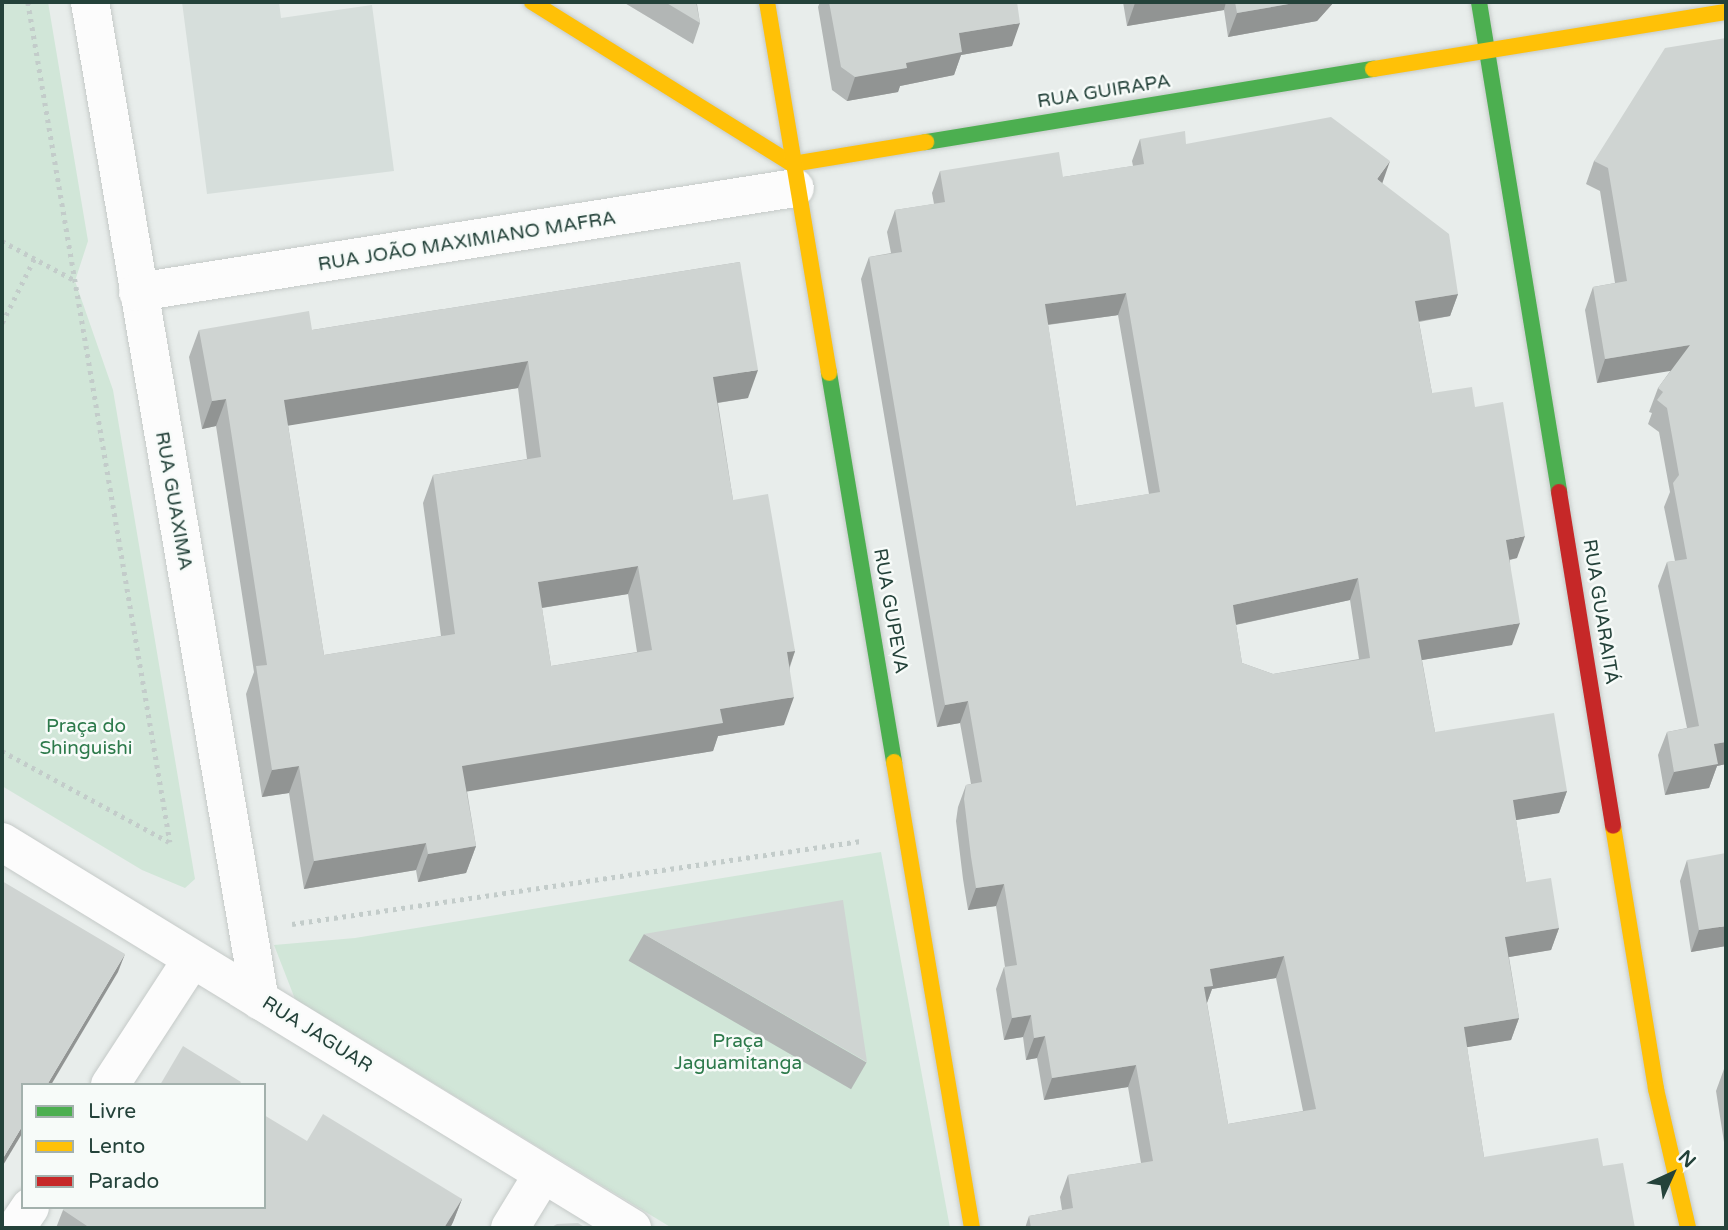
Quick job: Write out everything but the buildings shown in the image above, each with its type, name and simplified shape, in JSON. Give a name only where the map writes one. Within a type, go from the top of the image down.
[{"type":"street","name":"RUA GUAXIMA","points":[[90,2],[246,931],[260,1000]]},
{"type":"street","points":[[532,2],[793,176]]},
{"type":"street","name":"RUA GUPEVA","points":[[767,2],[793,176],[908,835],[972,1228]]},
{"type":"street","name":"RUA GUARAITÁ","points":[[1479,2],[1657,1089],[1688,1228]]},
{"type":"street","name":"RUA GUIRAPA","points":[[793,176],[1487,51],[1726,12]]},
{"type":"street","name":"RUA JOÃO MAXIMIANO MAFRA","points":[[138,292],[793,176]]},
{"type":"street","name":"RUA JAGUAR","points":[[2,842],[632,1228]]},
{"type":"street","points":[[111,1083],[192,959]]},
{"type":"street","points":[[510,1228],[543,1174]]},
{"type":"street","points":[[16,1228],[29,1209]]},
{"type":"path","points":[[2,751],[170,842],[28,2]]},
{"type":"path","points":[[2,241],[75,281]]},
{"type":"path","points":[[2,323],[34,259]]},
{"type":"path","points":[[246,931],[908,835]]},
{"type":"shaded area","points":[[182,2],[279,2],[281,18],[372,5],[394,171],[207,194]]},
{"type":"green space","name":"Praça do Shinguishi","points":[[2,2],[48,2],[88,241],[75,281],[113,390],[195,879],[185,888],[142,870],[2,786]]},
{"type":"green space","name":"Praça Jaguamitanga","points":[[881,852],[950,1228],[672,1228],[295,999],[274,945],[355,938]]},
{"type":"traffic: fast","points":[[1479,2],[1559,492]]},
{"type":"traffic: fast","points":[[926,142],[1373,69]]},
{"type":"traffic: fast","points":[[829,373],[894,762]]},
{"type":"traffic: slow","points":[[532,2],[792,164],[926,142]]},
{"type":"traffic: slow","points":[[767,2],[829,373]]},
{"type":"traffic: slow","points":[[1373,69],[1726,12]]},
{"type":"traffic: slow","points":[[894,762],[972,1228]]},
{"type":"traffic: slow","points":[[1613,826],[1656,1089],[1688,1228]]},
{"type":"traffic: jam","points":[[1559,492],[1613,826]]}]
